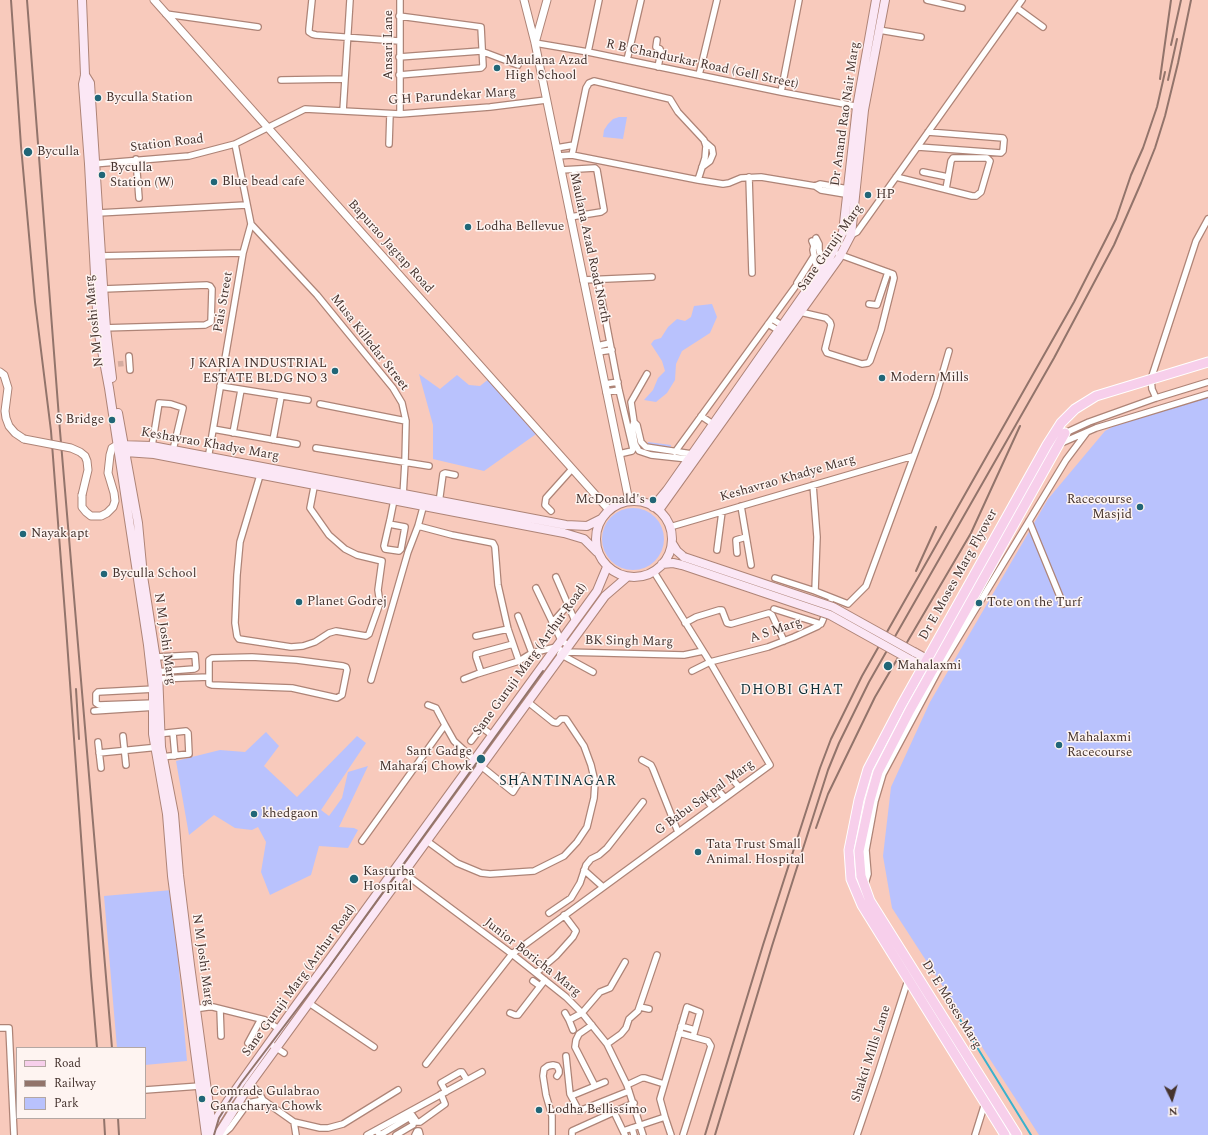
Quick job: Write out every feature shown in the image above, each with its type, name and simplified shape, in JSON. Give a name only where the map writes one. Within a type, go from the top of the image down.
[{"type":"main road","name":"N M Joshi Marg","points":[[82,0],[85,74],[90,83],[92,164],[102,328],[111,364],[121,449],[134,524],[140,576],[153,655],[157,705],[156,734],[170,814],[187,966],[205,1099],[206,1135]]},
{"type":"main road","name":"Dr Anand Rao Nair Marg","points":[[847,233],[850,193],[876,0]]},
{"type":"main road","name":"Dr Anand Rao Nair Marg","points":[[861,107],[885,0]]},
{"type":"main road","name":"N M Joshi Marg","points":[[92,164],[98,214],[97,256],[103,289],[100,302]]},
{"type":"main road","name":"Sane Guruji Marg","points":[[783,330],[800,312],[837,253],[847,233]]},
{"type":"main road","name":"Sane Guruji Marg","points":[[656,509],[690,457],[736,397],[783,330],[818,274],[837,253]]},
{"type":"main road","points":[[1151,379],[1208,362]]},
{"type":"main road","name":"Dr E Moses Marg Flyover","points":[[865,887],[861,876],[859,851],[870,800],[878,772],[1053,445],[1061,423],[1075,409],[1096,396],[1151,379]]},
{"type":"main road","name":"Sane Guruji Marg","points":[[656,509],[717,422]]},
{"type":"main road","name":"Dr E Moses Marg Flyover","points":[[908,980],[862,905],[851,879],[849,850],[859,800],[868,769],[925,663],[1053,445],[1065,433]]},
{"type":"main road","name":"Keshavrao Khadye Marg","points":[[121,449],[152,446],[173,450],[208,460],[425,502],[564,532],[584,539],[597,552]]},
{"type":"main road","name":"Keshavrao Khadye Marg","points":[[121,449],[208,460]]},
{"type":"main road","points":[[629,501],[636,501],[656,509],[665,518],[670,527],[672,543],[669,555],[654,572],[640,577],[627,577],[616,573],[607,567],[597,552],[595,540],[596,529],[601,519],[609,510],[617,505],[629,501]]},
{"type":"main road","name":"Keshavrao Khadye Marg","points":[[438,505],[566,525],[588,526],[601,519]]},
{"type":"main road","points":[[672,543],[683,561]]},
{"type":"main road","points":[[662,564],[683,561],[833,607],[934,668]]},
{"type":"main road","name":"Sane Guruji Marg (Arthur Road)","points":[[272,1045],[279,1029],[306,991],[597,591],[607,567]]},
{"type":"main road","name":"Sane Guruji Marg (Arthur Road)","points":[[206,1135],[213,1131],[227,1102],[262,1060],[272,1045],[312,999],[605,596],[627,577]]},
{"type":"main road","points":[[586,606],[594,612]]},
{"type":"main road","points":[[570,628],[578,634]]},
{"type":"main road","points":[[388,879],[395,884]]},
{"type":"main road","name":"Dr E Moses Marg","points":[[865,887],[874,907],[1017,1135]]},
{"type":"main road","points":[[368,905],[376,910]]},
{"type":"main road","points":[[343,940],[351,945]]},
{"type":"main road","name":"Dr E Moses Marg","points":[[908,980],[1005,1135]]},
{"type":"main road","points":[[306,991],[312,999]]},
{"type":"main road","name":"N M Joshi Marg","points":[[193,1009],[200,1086],[213,1131]]},
{"type":"main road","name":"Sane Guruji Marg (Arthur Road)","points":[[218,1135],[250,1084],[262,1060]]},
{"type":"main road","points":[[205,1099],[216,1104],[227,1102]]},
{"type":"street","name":"Bapurao Jagtap Road","points":[[154,0],[609,510]]},
{"type":"street","points":[[312,0],[309,32],[316,35],[399,41]]},
{"type":"street","points":[[343,111],[350,0]]},
{"type":"street","name":"Ansari Lane","points":[[400,0],[400,114]]},
{"type":"street","name":"Maulana Azad Road North","points":[[524,0],[535,43],[629,501]]},
{"type":"street","points":[[535,43],[547,0]]},
{"type":"street","points":[[588,52],[599,0]]},
{"type":"street","points":[[627,60],[641,0]]},
{"type":"street","points":[[699,75],[717,0]]},
{"type":"street","points":[[780,92],[799,0]]},
{"type":"street","points":[[927,0],[962,8]]},
{"type":"street","name":"Sane Guruji Marg","points":[[847,233],[857,232],[1022,0]]},
{"type":"street","points":[[1017,8],[1043,26]]},
{"type":"street","points":[[166,14],[258,27]]},
{"type":"street","points":[[399,16],[479,26],[482,30],[481,51],[483,66],[481,68],[399,75]]},
{"type":"street","points":[[879,30],[921,36]]},
{"type":"street","points":[[657,40],[656,47],[660,49],[661,52],[658,67]]},
{"type":"street","name":"R B Chandurkar Road (Gell Street)","points":[[535,43],[588,52],[780,92],[861,107]]},
{"type":"street","points":[[399,57],[481,51],[518,65]]},
{"type":"street","points":[[281,80],[344,79]]},
{"type":"street","points":[[572,154],[586,88],[589,83],[594,81],[670,99],[678,112],[704,140],[706,146],[705,158],[698,180]]},
{"type":"street","name":"G H Parundekar Marg","points":[[267,128],[305,109],[400,114],[490,107],[546,100]]},
{"type":"street","points":[[389,144],[390,114]]},
{"type":"street","name":"Station Road","points":[[92,164],[136,159],[189,156],[235,144],[267,128]]},
{"type":"street","points":[[918,147],[1001,153],[1003,151],[1003,138],[928,132]]},
{"type":"street","points":[[235,144],[251,224]]},
{"type":"street","points":[[556,148],[574,145]]},
{"type":"street","points":[[558,156],[572,154],[723,184],[730,183],[741,178],[761,176],[815,186],[821,190],[850,193]]},
{"type":"street","points":[[896,177],[972,196],[979,194],[990,161],[987,158],[953,158],[951,161],[946,189]]},
{"type":"street","points":[[136,159],[139,198]]},
{"type":"street","points":[[561,170],[596,169],[604,209],[601,212],[570,217]]},
{"type":"street","points":[[574,170],[582,215]]},
{"type":"street","points":[[922,172],[948,178]]},
{"type":"street","points":[[749,177],[752,273]]},
{"type":"street","points":[[98,214],[246,205]]},
{"type":"street","points":[[1156,398],[1152,389],[1151,379],[1196,241],[1205,230],[1208,219]]},
{"type":"street","name":"Pais Street","points":[[208,460],[243,253],[251,224]]},
{"type":"street","name":"Musa Killedar Street","points":[[251,224],[317,296],[394,388],[402,403],[406,421],[405,462],[400,498],[389,524],[385,548],[399,551],[401,549],[405,527],[389,524]]},
{"type":"street","points":[[818,274],[814,256],[814,239],[819,244],[819,250],[824,266]]},
{"type":"street","points":[[97,256],[243,253]]},
{"type":"street","points":[[800,312],[826,318],[830,322],[825,349],[827,353],[862,364],[870,361],[881,330],[894,278],[893,274],[837,253]]},
{"type":"street","points":[[674,452],[772,319],[814,256]]},
{"type":"street","points":[[869,304],[877,305],[888,272]]},
{"type":"street","points":[[583,280],[652,277]]},
{"type":"street","points":[[598,280],[619,390],[633,450],[619,454]]},
{"type":"street","points":[[102,328],[205,326],[211,322],[212,289],[207,285],[103,289]]},
{"type":"street","points":[[772,319],[783,330]]},
{"type":"street","points":[[768,324],[783,330]]},
{"type":"street","points":[[598,349],[610,343]]},
{"type":"street","points":[[598,349],[612,350]]},
{"type":"street","points":[[775,578],[848,604],[866,586],[936,396],[949,351]]},
{"type":"street","points":[[129,356],[128,363],[130,370]]},
{"type":"street","points":[[0,372],[4,375],[8,388],[5,411],[6,418],[9,426],[15,433],[24,439],[71,448],[80,452],[84,456],[87,461],[88,470],[81,501],[82,507],[91,516],[100,516],[107,513],[113,507],[114,493],[108,473],[110,462],[121,449]]},
{"type":"street","points":[[647,374],[631,402],[634,422],[641,442],[646,447],[674,452],[690,457]]},
{"type":"street","points":[[605,384],[618,382]]},
{"type":"street","points":[[1065,433],[1089,422],[1156,398],[1208,382]]},
{"type":"street","points":[[220,386],[308,400]]},
{"type":"street","points":[[233,433],[241,390]]},
{"type":"street","points":[[606,392],[619,390]]},
{"type":"street","points":[[1053,445],[1103,425],[1208,394]]},
{"type":"street","points":[[273,440],[281,396]]},
{"type":"street","points":[[152,446],[159,403],[171,404],[183,408],[173,450]]},
{"type":"street","points":[[320,404],[406,421]]},
{"type":"street","points":[[701,416],[717,422]]},
{"type":"street","points":[[634,422],[632,426],[635,444],[639,451],[651,455],[690,457]]},
{"type":"street","points":[[213,429],[297,444]]},
{"type":"street","points":[[865,887],[868,874],[866,847],[883,774],[938,671],[1066,460],[1087,432]]},
{"type":"street","points":[[316,448],[429,466]]},
{"type":"street","name":"Keshavrao Khadye Marg","points":[[670,527],[914,456]]},
{"type":"street","points":[[551,511],[545,505],[546,498],[572,469]]},
{"type":"street","points":[[262,471],[240,542],[235,623],[237,636],[239,639],[291,647],[303,646],[316,642],[329,633],[336,631],[366,636],[369,634],[380,603],[378,590],[382,561],[357,555],[345,549],[329,535],[310,508],[315,481]]},
{"type":"street","points":[[438,505],[443,474],[455,475]]},
{"type":"street","points":[[813,485],[817,537],[815,591]]},
{"type":"street","points":[[371,680],[408,552],[425,502]]},
{"type":"street","points":[[741,506],[751,565]]},
{"type":"street","points":[[717,550],[722,512]]},
{"type":"street","points":[[1029,521],[1063,604]]},
{"type":"street","points":[[418,526],[452,535],[493,543],[495,547],[498,585],[508,630],[520,661]]},
{"type":"street","points":[[736,553],[736,540],[746,537]]},
{"type":"street","name":"G Babu Sakpal Marg","points":[[426,1064],[512,954],[770,765],[710,662],[654,572]]},
{"type":"street","points":[[556,577],[575,621]]},
{"type":"street","points":[[536,588],[552,623],[557,646],[593,672]]},
{"type":"street","name":"A S Marg","points":[[692,671],[710,662],[768,647],[818,626],[821,624],[831,598]]},
{"type":"street","points":[[552,623],[568,605]]},
{"type":"street","points":[[774,609],[821,624]]},
{"type":"street","points":[[685,624],[696,617],[719,610],[722,610],[727,623],[731,624],[769,613],[772,615],[784,641]]},
{"type":"street","points":[[518,616],[532,653]]},
{"type":"street","points":[[476,636],[508,630]]},
{"type":"street","points":[[481,672],[476,654],[513,644]]},
{"type":"street","points":[[464,679],[481,672],[520,661],[532,653],[557,646],[565,651]]},
{"type":"street","name":"BK Singh Marg","points":[[565,651],[684,654],[703,651]]},
{"type":"street","points":[[153,655],[167,657],[193,655],[196,658],[195,669],[168,671],[155,676]]},
{"type":"street","points":[[167,657],[168,671]]},
{"type":"street","points":[[252,657],[297,660],[343,666],[346,667],[347,670],[342,695],[337,698],[292,688],[212,685],[209,684],[209,677],[208,662],[212,658],[252,657]]},
{"type":"street","points":[[155,676],[209,677]]},
{"type":"street","points":[[156,689],[98,692],[96,694],[96,703],[99,705],[157,705]]},
{"type":"street","points":[[427,841],[457,863],[490,874],[534,871],[564,856],[577,842],[587,827],[594,798],[595,782],[591,765],[584,746],[566,720],[561,719],[557,723],[553,722],[528,702]]},
{"type":"street","points":[[94,711],[157,705]]},
{"type":"street","points":[[428,705],[436,708],[454,741],[474,760],[513,792],[523,776]]},
{"type":"street","points":[[362,841],[445,725]]},
{"type":"street","points":[[471,741],[483,726],[492,735]]},
{"type":"street","points":[[156,734],[186,731],[188,733],[189,754],[160,757]]},
{"type":"street","points":[[173,732],[175,756]]},
{"type":"street","points":[[123,736],[126,765]]},
{"type":"street","points":[[98,742],[101,768]]},
{"type":"street","points":[[99,752],[158,747]]},
{"type":"street","points":[[642,760],[651,765],[653,769],[678,832]]},
{"type":"street","points":[[732,780],[739,787]]},
{"type":"street","points":[[718,790],[724,798]]},
{"type":"street","points":[[706,799],[712,807]]},
{"type":"street","points":[[549,913],[571,898],[580,882],[586,865],[591,859],[607,848],[643,802]]},
{"type":"street","name":"Junior Boricha Marg","points":[[396,868],[566,996],[582,1013],[607,1044],[634,1103],[643,1135]]},
{"type":"street","points":[[584,870],[603,887]]},
{"type":"street","points":[[571,898],[578,906]]},
{"type":"street","points":[[536,973],[556,956],[574,937],[576,931],[564,916]]},
{"type":"street","points":[[607,1044],[621,1034],[626,1028],[629,1019],[640,1007],[658,955]]},
{"type":"street","points":[[569,1020],[582,1013],[600,992],[610,988],[625,962]]},
{"type":"street","points":[[510,1013],[518,1015],[545,980]]},
{"type":"street","name":"Shakti Mills Lane","points":[[856,1135],[908,980]]},
{"type":"street","points":[[533,981],[540,986]]},
{"type":"street","points":[[312,999],[374,1047]]},
{"type":"street","points":[[193,1009],[208,1007],[220,1009],[265,1020],[279,1029]]},
{"type":"street","points":[[640,1007],[649,1009]]},
{"type":"street","points":[[670,1135],[660,1100],[687,1007],[700,1012],[693,1037]]},
{"type":"street","points":[[220,1009],[221,1036]]},
{"type":"street","points":[[565,1014],[569,1020],[572,1030]]},
{"type":"street","points":[[248,1043],[261,1019]]},
{"type":"street","points":[[592,1025],[578,1034],[575,1047],[595,1086]]},
{"type":"street","points":[[681,1026],[695,1030]]},
{"type":"street","points":[[0,1028],[9,1028],[15,1101],[14,1135]]},
{"type":"street","points":[[679,1033],[708,1041],[711,1046],[683,1135]]},
{"type":"street","points":[[272,1045],[284,1053]]},
{"type":"street","points":[[566,1056],[570,1091],[578,1109],[581,1111],[628,1088],[642,1078],[664,1084]]},
{"type":"street","points":[[552,1135],[552,1116],[546,1095],[543,1076],[544,1069],[548,1066],[557,1066],[560,1073],[557,1076]]},
{"type":"street","points":[[409,1114],[417,1122],[420,1122],[445,1105],[441,1083],[460,1072],[462,1072],[467,1080]]},
{"type":"street","points":[[367,1135],[409,1114],[443,1093],[482,1072]]},
{"type":"street","points":[[572,1096],[605,1082]]},
{"type":"street","points":[[250,1084],[258,1090],[263,1100],[294,1122],[320,1128],[328,1128],[343,1124],[398,1090]]},
{"type":"street","points":[[146,1090],[200,1086]]},
{"type":"street","points":[[222,1135],[230,1128],[248,1103],[263,1100]]},
{"type":"street","points":[[572,1135],[572,1131],[634,1103]]},
{"type":"street","points":[[975,1135],[985,1103]]},
{"type":"street","points":[[614,1112],[624,1133],[632,1128],[665,1117]]},
{"type":"street","points":[[396,1135],[413,1125],[409,1114]]},
{"type":"street","points":[[294,1122],[296,1135]]},
{"type":"street","points":[[632,1128],[634,1135]]},
{"type":"street","points":[[416,1135],[417,1130],[419,1131],[420,1135]]},
{"type":"green space","points":[[627,117],[623,139],[603,137],[604,130],[608,124],[613,119]]},
{"type":"green space","points":[[712,304],[717,317],[710,333],[682,351],[676,364],[675,380],[667,393],[656,402],[644,400],[653,390],[658,378],[665,371],[662,361],[651,344],[654,340],[661,338],[668,327],[677,319],[685,321],[691,317],[694,306]]},
{"type":"green space","points":[[419,374],[440,389],[457,375],[469,385],[480,386],[490,378],[539,432],[484,471],[433,459],[433,425]]},
{"type":"green space","name":"Mahalaxmi Racecourse","points":[[1208,391],[1208,1135],[1039,1135],[892,908],[883,856],[891,787],[930,702],[1048,499],[1105,431],[1132,416]]},
{"type":"green space","points":[[648,442],[671,445],[669,455],[647,452]]},
{"type":"green space","points":[[633,508],[645,511],[655,517],[661,527],[664,539],[661,551],[655,561],[645,567],[633,570],[621,567],[611,561],[605,551],[602,539],[605,527],[611,517],[621,511]]},
{"type":"green space","points":[[266,732],[279,746],[264,766],[297,797],[357,736],[366,743],[321,810],[329,816],[342,798],[348,772],[368,766],[339,827],[354,828],[358,830],[348,848],[319,846],[311,875],[270,895],[261,872],[266,842],[258,827],[252,830],[235,828],[214,815],[189,835],[176,761],[220,750],[245,752]]},
{"type":"green space","points":[[172,890],[187,1061],[146,1065],[146,1047],[117,1047],[104,896]]},
{"type":"waterway","points":[[956,1013],[1031,1135]]},
{"type":"tunnel","points":[[118,364],[127,363]]},
{"type":"railway","points":[[11,0],[21,146],[35,302],[51,431],[97,1047]]},
{"type":"railway","points":[[27,0],[60,431],[112,1047]]},
{"type":"railway","points":[[1160,79],[1171,0]]},
{"type":"railway","points":[[1171,45],[1181,0]]},
{"type":"railway","points":[[715,1135],[772,946],[828,770],[839,743],[869,682],[1054,358],[1114,245],[1155,148],[1165,116],[1178,63],[1191,0]]},
{"type":"railway","points":[[1168,80],[1177,39]]},
{"type":"railway","points":[[705,1135],[763,945],[820,768],[831,739],[862,676],[1074,302],[1106,239],[1116,219],[1131,175],[1143,148],[1157,107],[1165,72]]},
{"type":"railway","points":[[816,828],[828,794],[875,697],[971,533],[1020,426]]},
{"type":"railway","points":[[916,571],[936,527]]},
{"type":"railway","points":[[214,1135],[219,1118],[241,1083],[329,967],[543,671]]},
{"type":"railway","points":[[76,689],[79,739]]},
{"type":"railway","points":[[104,1119],[105,1135]]},
{"type":"railway","points":[[118,1119],[119,1135]]},
{"type":"place","name":"Maulana Azad High School","points":[[497,68]]},
{"type":"place","name":"Byculla Station","points":[[98,98]]},
{"type":"place","name":"Byculla","points":[[28,152]]},
{"type":"place","name":"Byculla Station (W)","points":[[102,175]]},
{"type":"place","name":"Blue bead cafe","points":[[214,182]]},
{"type":"place","name":"HP","points":[[868,195]]},
{"type":"place","name":"Lodha Bellevue","points":[[468,227]]},
{"type":"place","name":"J KARIA INDUSTRIAL ESTATE BLDG NO 3","points":[[335,371]]},
{"type":"place","name":"Modern Mills","points":[[882,378]]},
{"type":"place","name":"S Bridge","points":[[112,420]]},
{"type":"place","name":"McDonald's","points":[[653,500]]},
{"type":"place","name":"Racecourse Masjid","points":[[1140,507]]},
{"type":"place","name":"Nayak apt","points":[[23,534]]},
{"type":"place","name":"Byculla School","points":[[104,574]]},
{"type":"place","name":"Planet Godrej","points":[[299,602]]},
{"type":"place","name":"Tote on the Turf","points":[[979,603]]},
{"type":"place","name":"Mahalaxmi","points":[[888,666]]},
{"type":"place","name":"Mahalaxmi Racecourse","points":[[1059,745]]},
{"type":"place","name":"Sant Gadge Maharaj Chowk","points":[[481,759]]},
{"type":"place","name":"khedgaon","points":[[254,814]]},
{"type":"place","name":"Tata Trust Small Animal. Hospital","points":[[698,852]]},
{"type":"place","name":"Kasturba Hospital","points":[[354,879]]},
{"type":"place","name":"Comrade Gulabrao Ganacharya Chowk","points":[[202,1099]]},
{"type":"place","name":"Lodha Bellissimo","points":[[539,1110]]},
{"type":"district","name":"DHOBI GHAT","points":[[792,691]]},
{"type":"district","name":"SHANTINAGAR","points":[[558,782]]}]
